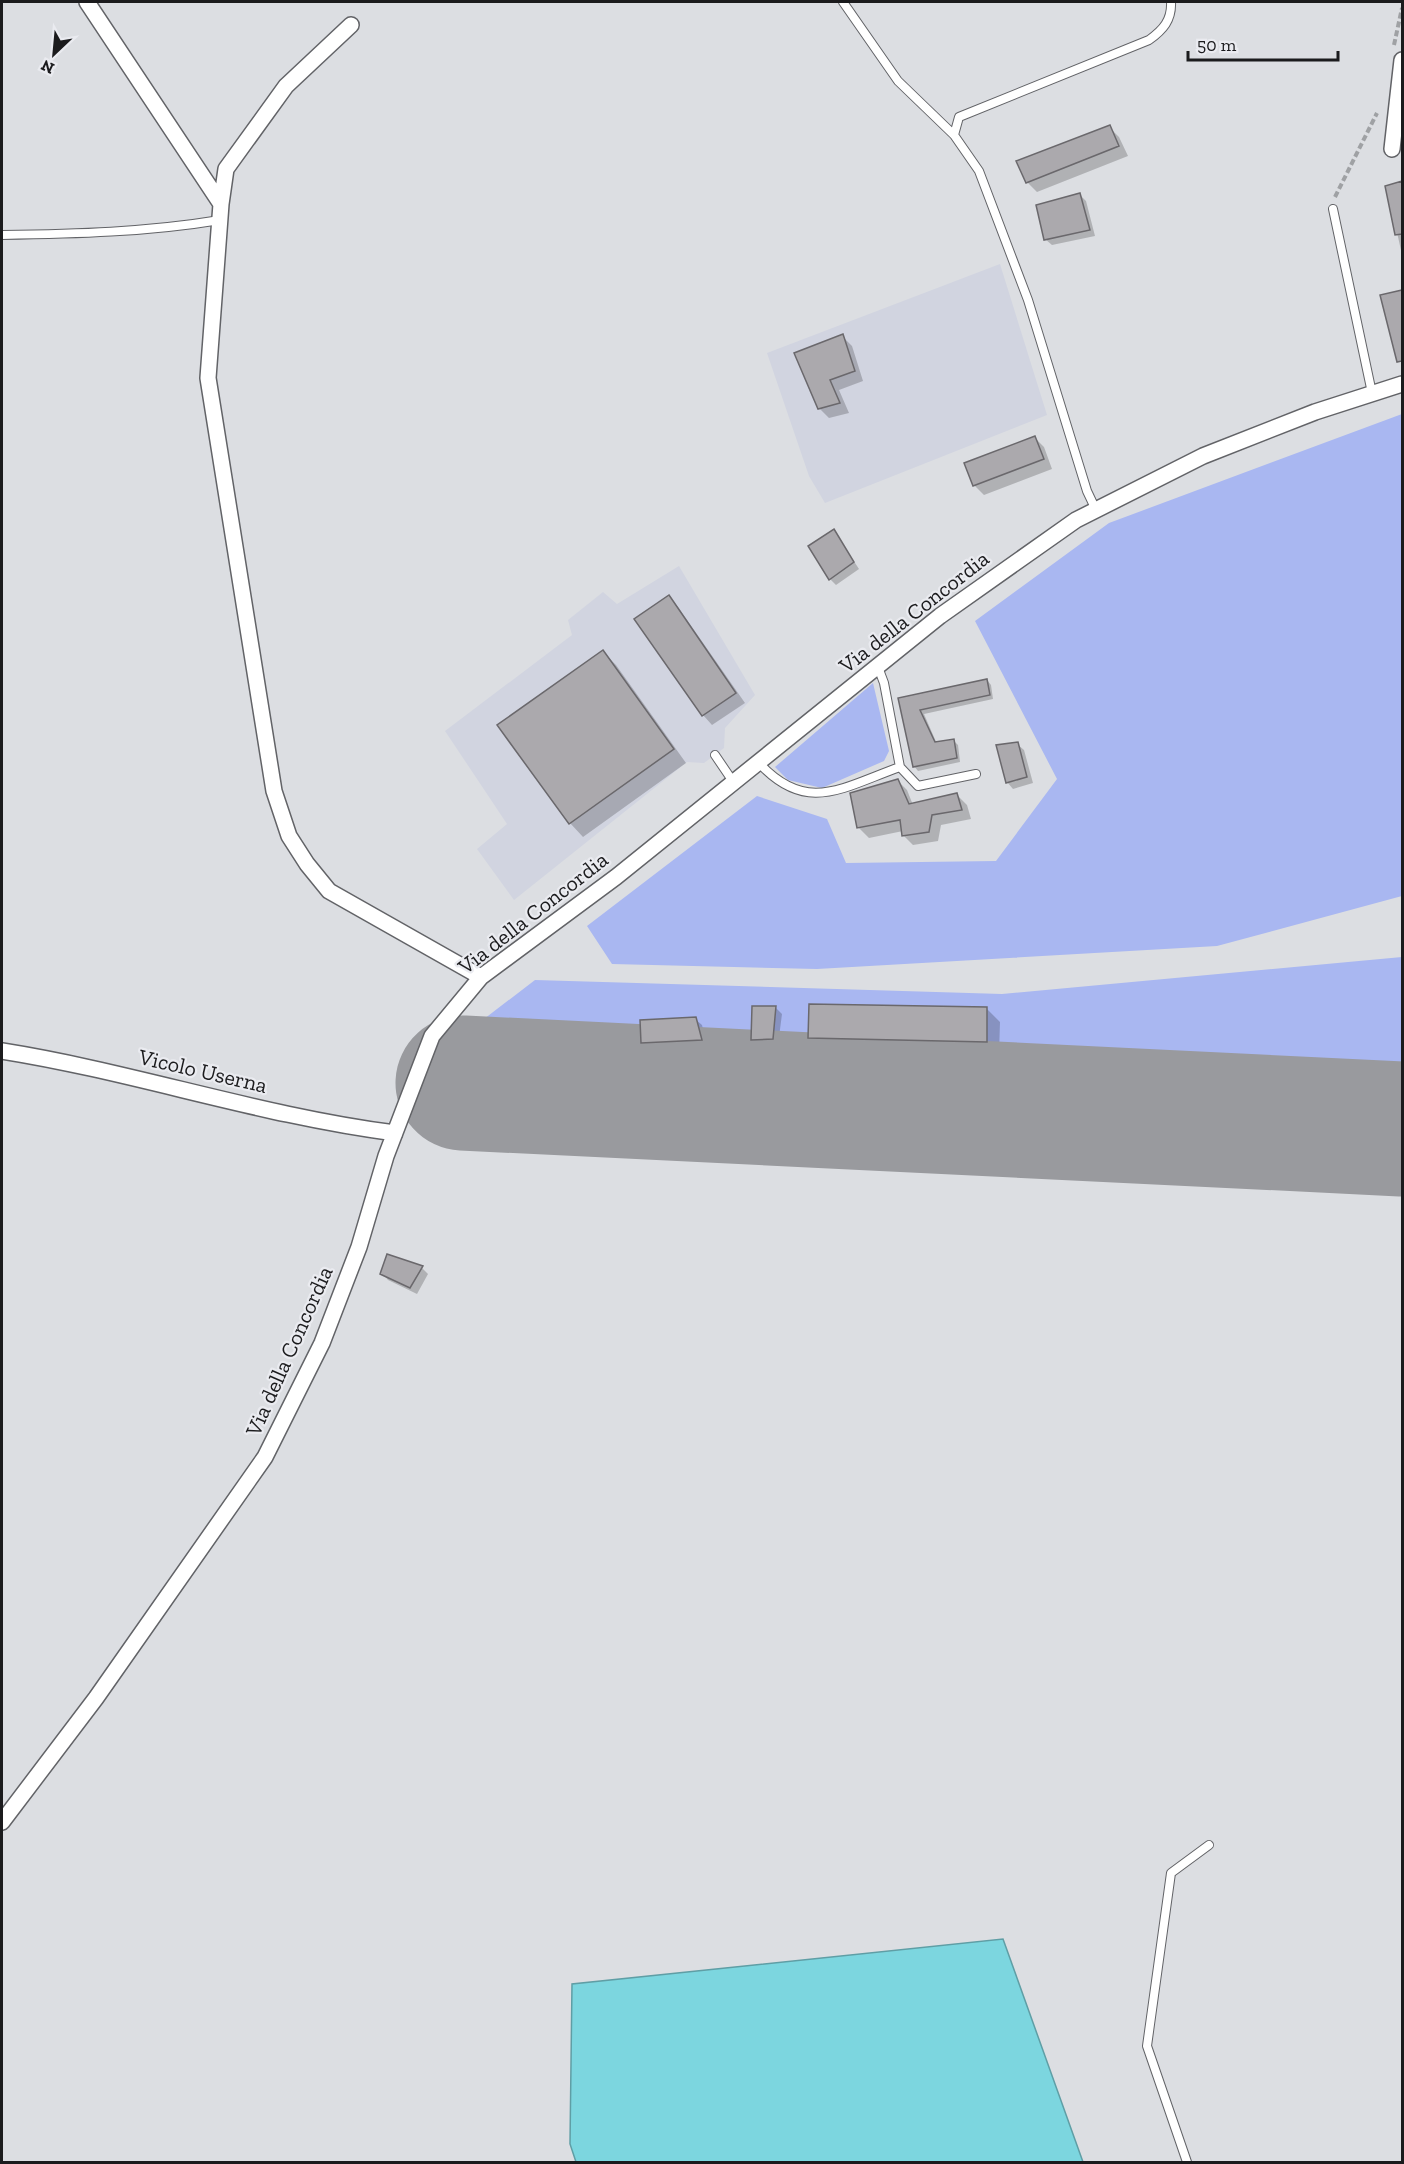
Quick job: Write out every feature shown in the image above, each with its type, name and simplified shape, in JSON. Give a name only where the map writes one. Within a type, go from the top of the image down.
[{"type":"street","points":[[87,2],[221,212]]},
{"type":"street","points":[[351,25],[286,86],[226,169],[208,378],[274,791],[290,836],[307,864],[329,891],[481,977]]},
{"type":"street","points":[[1392,149],[1398,57]]},
{"type":"street","name":"Via della Concordia","points":[[2,1822],[96,1698],[265,1457],[322,1343],[359,1247],[395,1133],[432,1036],[481,977],[616,877],[940,616],[1076,520],[1203,456],[1315,412],[1402,384]]},
{"type":"street","name":"Vicolo Userna","points":[[2,1051],[145,1080],[328,1125],[395,1133]]},
{"type":"lane","points":[[843,2],[898,81],[954,135],[979,171],[1028,300],[1083,480],[1096,510]]},
{"type":"lane","points":[[954,135],[959,117],[1149,40],[1163,29],[1172,12],[1171,2]]},
{"type":"lane","points":[[1333,209],[1372,393]]},
{"type":"lane","points":[[2,235],[77,234],[186,226],[221,212]]},
{"type":"lane","points":[[878,667],[884,683],[900,767],[918,786],[976,774]]},
{"type":"lane","points":[[715,755],[734,783]]},
{"type":"lane","points":[[759,763],[777,782],[798,792],[821,795],[900,767]]},
{"type":"lane","points":[[1187,2163],[1147,2046],[1171,1873],[1209,1845]]},
{"type":"path","points":[[1398,57],[1402,8]]},
{"type":"path","points":[[1333,209],[1336,191],[1372,128],[1379,108]]},
{"type":"shaded area","points":[[1000,264],[1047,415],[825,503],[809,476],[767,353]]},
{"type":"shaded area","points":[[1402,414],[1402,896],[1217,946],[817,969],[612,964],[587,926],[757,796],[827,819],[846,863],[996,861],[1057,779],[975,621],[1109,523]]},
{"type":"shaded area","points":[[679,566],[755,695],[725,728],[724,748],[704,763],[687,762],[514,900],[477,849],[507,824],[445,731],[572,635],[568,620],[603,592],[617,604]]},
{"type":"shaded area","points":[[873,683],[889,751],[884,761],[822,788],[788,780],[775,767]]},
{"type":"shaded area","points":[[1402,957],[1402,1166],[428,1120],[450,1045],[535,980],[1002,994]]},
{"type":"shaded area","points":[[1003,1939],[1083,2162],[576,2162],[570,2144],[572,1984]]},
{"type":"building","points":[[1110,125],[1119,146],[1026,183],[1016,161]]},
{"type":"building","points":[[1402,181],[1402,234],[1395,235],[1385,186]]},
{"type":"building","points":[[1080,193],[1090,230],[1044,240],[1036,205]]},
{"type":"building","points":[[1402,290],[1402,361],[1397,362],[1380,295]]},
{"type":"building","points":[[843,334],[855,371],[830,380],[840,403],[818,409],[794,353]]},
{"type":"building","points":[[1035,436],[1044,459],[973,486],[964,463]]},
{"type":"building","points":[[834,529],[854,562],[829,580],[808,546]]},
{"type":"building","points":[[669,595],[736,693],[702,716],[634,619]]},
{"type":"building","points":[[603,650],[674,749],[569,824],[497,725]]},
{"type":"building","points":[[987,679],[990,695],[920,710],[935,742],[954,739],[957,758],[913,767],[898,698]]},
{"type":"building","points":[[1018,742],[1027,777],[1006,783],[996,745]]},
{"type":"building","points":[[898,779],[909,804],[957,793],[962,810],[932,815],[929,832],[902,836],[900,820],[857,828],[850,793]]},
{"type":"building","points":[[809,1004],[987,1007],[987,1042],[808,1038]]},
{"type":"building","points":[[752,1006],[776,1006],[773,1039],[751,1040]]},
{"type":"building","points":[[696,1017],[702,1040],[641,1043],[640,1020]]},
{"type":"building","points":[[387,1254],[423,1266],[410,1288],[380,1274]]},
{"type":"runway","points":[[463,1083],[1402,1129]]}]
